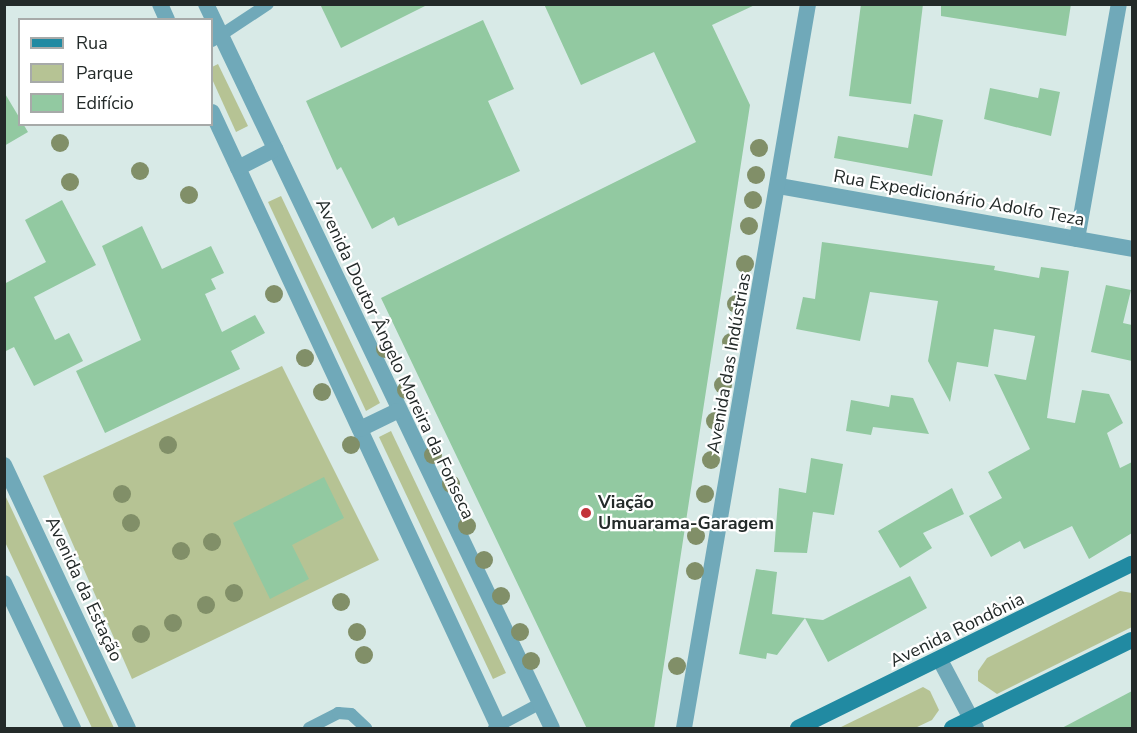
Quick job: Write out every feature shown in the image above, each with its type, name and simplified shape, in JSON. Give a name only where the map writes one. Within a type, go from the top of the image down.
[{"type":"main road","name":"Avenida Rondônia","points":[[798,729],[1131,568]]},
{"type":"main road","points":[[952,729],[974,724],[1132,640]]},
{"type":"street","points":[[160,4],[166,18]]},
{"type":"street","name":"Avenida das Indústrias","points":[[684,729],[779,186],[808,4]]},
{"type":"street","points":[[1077,238],[1119,4]]},
{"type":"street","name":"Avenida Doutor Ângelo Moreira da Fonseca","points":[[216,38],[275,149],[397,411],[552,729]]},
{"type":"street","points":[[213,114],[497,728]]},
{"type":"street","points":[[238,168],[275,149]]},
{"type":"street","name":"Rua Expedicionário Adolfo Teza","points":[[779,186],[1132,249]]},
{"type":"street","points":[[360,429],[397,411]]},
{"type":"street","name":"Avenida da Estação","points":[[4,465],[128,729]]},
{"type":"street","points":[[4,583],[73,729]]},
{"type":"street","points":[[940,660],[974,724]]},
{"type":"lane","points":[[216,38],[268,4]]},
{"type":"lane","points":[[497,728],[539,704]]},
{"type":"lane","points":[[309,729],[338,713],[351,714],[366,729]]},
{"type":"green space","points":[[218,64],[248,126],[236,132],[213,81],[213,66]]},
{"type":"green space","points":[[281,196],[380,403],[366,411],[268,202]]},
{"type":"green space","points":[[282,366],[379,560],[132,679],[43,476]]},
{"type":"green space","points":[[391,431],[506,673],[493,679],[379,437]]},
{"type":"green space","points":[[5,495],[114,728],[92,728],[5,542]]},
{"type":"green space","points":[[1120,591],[1132,593],[1132,627],[997,694],[978,681],[978,671],[987,658]]},
{"type":"green space","points":[[923,687],[930,691],[939,710],[932,720],[915,728],[839,728]]},
{"type":"building","points":[[320,4],[429,4],[341,48]]},
{"type":"building","name":"Viação Umuarama-Garagem","points":[[544,4],[757,4],[712,25],[750,105],[654,729],[587,729],[381,298],[696,142],[654,52],[581,85]]},
{"type":"building","points":[[861,4],[923,4],[911,104],[849,96]]},
{"type":"building","points":[[941,4],[1071,4],[1066,36],[941,16]]},
{"type":"building","points":[[483,20],[514,89],[488,101],[520,171],[398,226],[394,217],[372,229],[341,167],[337,170],[306,101]]},
{"type":"building","points":[[990,88],[1038,98],[1040,88],[1060,92],[1051,136],[984,119]]},
{"type":"building","points":[[4,92],[18,115],[18,126],[24,126],[28,132],[4,146]]},
{"type":"building","points":[[914,114],[943,120],[932,176],[834,158],[838,136],[908,148]]},
{"type":"building","points":[[62,200],[96,265],[34,297],[55,340],[69,333],[83,361],[34,386],[14,347],[4,352],[4,284],[46,262],[25,220]]},
{"type":"building","points":[[142,226],[162,269],[211,246],[224,273],[211,279],[216,289],[205,294],[222,332],[255,315],[265,333],[231,351],[240,369],[105,433],[76,371],[141,340],[102,246]]},
{"type":"building","points":[[822,242],[995,266],[994,270],[1039,278],[1041,267],[1069,271],[1047,418],[1075,423],[1082,390],[1109,394],[1123,423],[1107,433],[1120,468],[1132,462],[1132,533],[1089,559],[1072,526],[1024,549],[1020,541],[991,557],[969,516],[1002,498],[988,472],[1030,449],[994,374],[1026,380],[1035,336],[994,329],[988,367],[957,362],[950,402],[928,361],[938,301],[870,292],[860,341],[796,329],[803,297],[815,299]]},
{"type":"building","points":[[1106,285],[1131,290],[1123,323],[1132,325],[1132,361],[1091,352]]},
{"type":"building","points":[[891,395],[913,398],[929,434],[873,427],[871,435],[846,431],[851,400],[889,407]]},
{"type":"building","points":[[811,458],[843,464],[834,515],[813,512],[807,553],[774,552],[779,488],[806,493]]},
{"type":"building","points":[[324,477],[344,518],[292,545],[309,579],[270,599],[233,523]]},
{"type":"building","points":[[952,488],[964,514],[923,533],[932,548],[900,568],[878,531]]},
{"type":"building","points":[[756,569],[777,572],[772,614],[805,618],[777,655],[767,653],[766,659],[739,654]]},
{"type":"building","points":[[910,576],[927,608],[828,662],[805,618],[823,620]]},
{"type":"building","points":[[1132,691],[1132,729],[1060,729]]},
{"type":"place","name":"Viação Umuarama-Garagem","points":[[586,513]]}]
